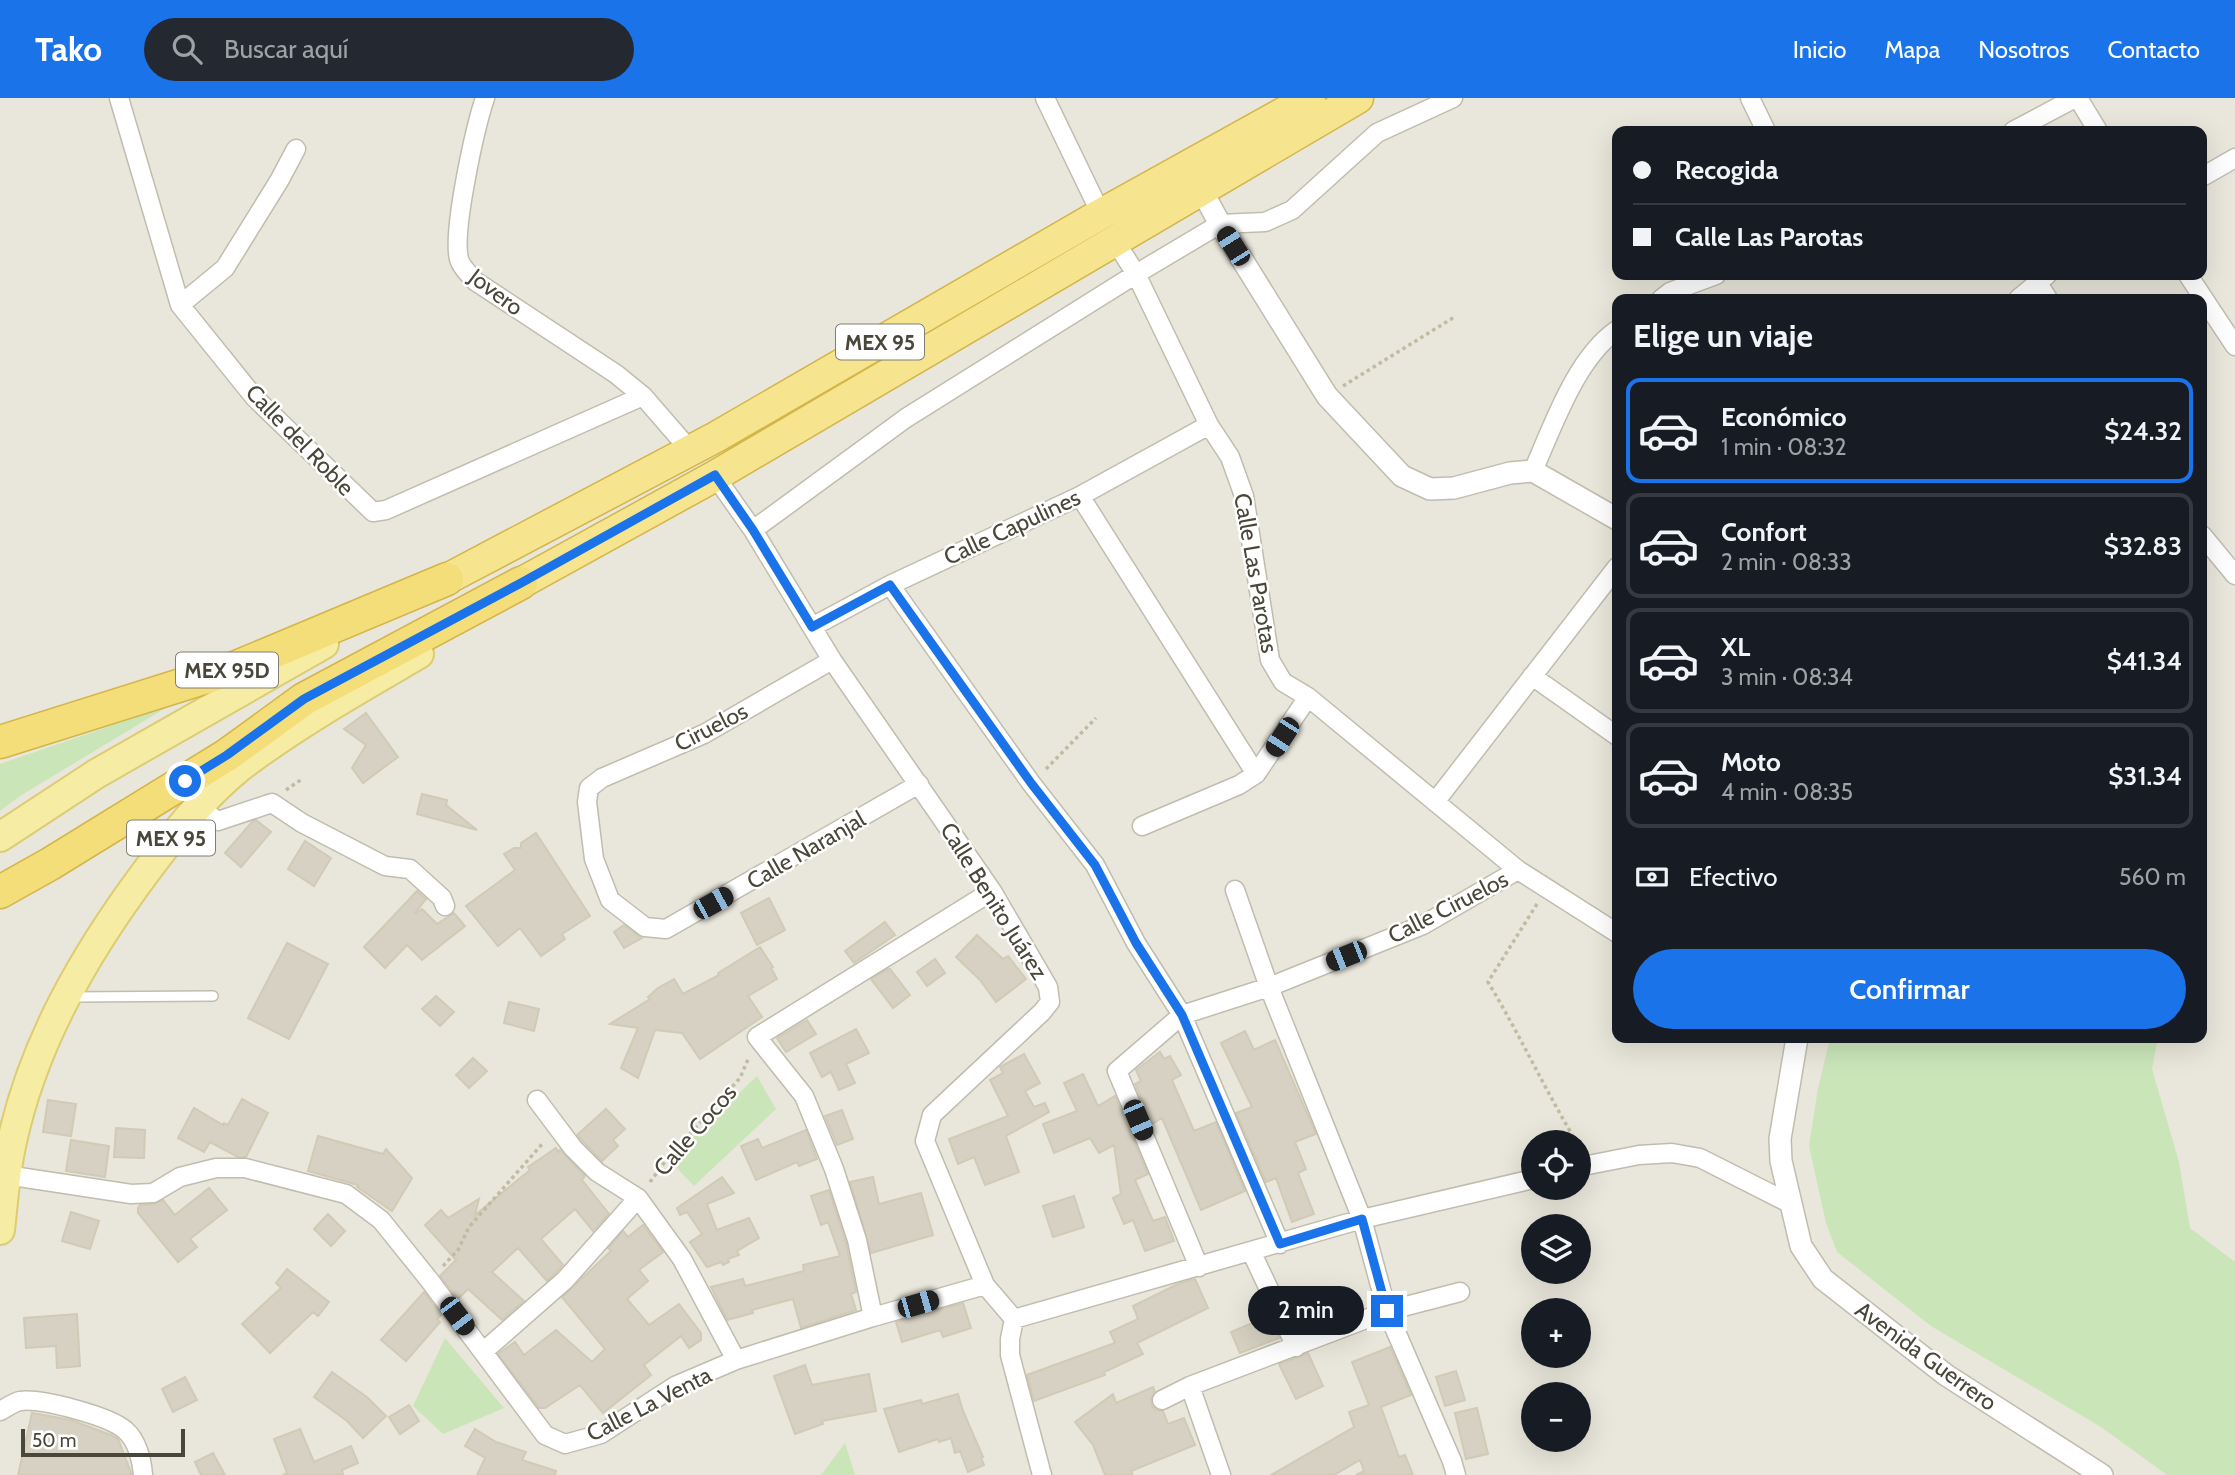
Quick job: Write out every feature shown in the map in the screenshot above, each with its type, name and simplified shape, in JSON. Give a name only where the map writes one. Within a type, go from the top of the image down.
[{"type":"highway","name":"MEX 95","points":[[447,579],[716,437],[1101,214],[1310,98]]},
{"type":"highway","name":"MEX 95","points":[[521,583],[715,475],[1358,98]]},
{"type":"highway","name":"MEX 95D","points":[[0,741],[232,669],[447,579]]},
{"type":"highway","name":"MEX 95D","points":[[0,891],[50,864],[227,755],[304,699],[521,583]]},
{"type":"main road","name":"MEX 95","points":[[0,837],[96,774],[300,656],[447,579]]},
{"type":"main road","name":"MEX 95","points":[[0,1230],[11,1146],[36,1062],[65,997],[109,921],[167,843],[198,807],[240,768],[357,690],[461,629],[521,583]]},
{"type":"street","name":"Calle del Roble","points":[[119,98],[180,305],[255,398],[373,512],[386,510],[643,396]]},
{"type":"street","name":"Jovero","points":[[485,98],[477,122],[457,240],[459,262],[475,281],[616,374],[643,396],[689,450]]},
{"type":"street","points":[[1045,98],[1101,214]]},
{"type":"street","points":[[753,530],[906,418],[1136,274],[1220,224],[1265,222],[1292,210],[1377,133],[1453,98]]},
{"type":"street","points":[[2023,126],[2077,98],[2095,126]]},
{"type":"street","points":[[1752,99],[1764,126]]},
{"type":"street","points":[[180,305],[225,268],[296,149]]},
{"type":"street","points":[[2207,174],[2235,158]]},
{"type":"street","points":[[1202,191],[1327,396],[1402,476],[1430,489],[1454,488],[1510,473],[1533,471],[1612,516]]},
{"type":"street","name":"Calle Las Parotas","points":[[1115,242],[1136,274],[1209,425],[1230,457],[1244,496],[1270,660],[1283,682],[1308,697],[1518,870],[1612,930]]},
{"type":"street","points":[[1667,294],[1702,280]]},
{"type":"street","points":[[2024,294],[2041,280]]},
{"type":"street","points":[[2207,304],[2235,346]]},
{"type":"street","points":[[1533,471],[1570,387],[1604,339],[1612,333]]},
{"type":"street","name":"Calle Capulines","points":[[812,627],[890,585],[1080,496],[1209,425]]},
{"type":"street","name":"Calle Benito Juárez","points":[[715,475],[753,530],[832,660],[992,891],[1048,987],[1050,1002],[1042,1012],[932,1115],[925,1140],[985,1285],[1014,1319]]},
{"type":"street","points":[[1080,496],[1255,774]]},
{"type":"street","points":[[2207,541],[2235,575]]},
{"type":"street","points":[[1435,802],[1612,573]]},
{"type":"street","points":[[890,585],[1031,783],[1095,865],[1136,943],[1182,1015],[1280,1244]]},
{"type":"street","name":"Ciruelos","points":[[589,788],[603,778],[704,734],[832,660]]},
{"type":"street","points":[[1532,676],[1612,733]]},
{"type":"street","points":[[1142,826],[1238,785],[1255,774],[1308,697]]},
{"type":"street","name":"Calle Naranjal","points":[[589,788],[587,802],[594,859],[610,900],[645,927],[666,929],[919,784]]},
{"type":"street","points":[[198,807],[218,821],[272,803],[302,823],[385,866],[410,869],[442,898],[445,906]]},
{"type":"street","name":"Calle Ciruelos","points":[[1199,1267],[1117,1071],[1182,1015],[1269,987],[1423,925],[1518,870]]},
{"type":"street","points":[[1235,890],[1269,987],[1362,1219],[1387,1311],[1456,1475]]},
{"type":"street","points":[[873,1317],[857,1240],[834,1169],[804,1096],[757,1037],[992,891]]},
{"type":"street","name":"Avenida Guerrero","points":[[1796,1043],[1780,1139],[1781,1161],[1801,1246],[1824,1279],[1946,1375],[2102,1475]]},
{"type":"street","points":[[537,1100],[573,1148],[597,1172],[638,1198],[682,1259],[736,1360]]},
{"type":"street","points":[[1591,1164],[1639,1155],[1672,1153],[1700,1158],[1789,1203]]},
{"type":"street","name":"Calle La Venta","points":[[6,1175],[131,1194],[153,1193],[180,1177],[216,1168],[246,1168],[345,1194],[380,1220],[484,1351],[545,1434],[565,1444],[601,1434],[675,1386],[736,1360],[985,1285]]},
{"type":"street","points":[[1042,1475],[1010,1355],[1014,1319],[1362,1219],[1521,1182]]},
{"type":"street","name":"Calle Cocos","points":[[484,1351],[565,1280],[638,1198]]},
{"type":"street","points":[[1251,1251],[1296,1347]]},
{"type":"street","points":[[1162,1399],[1387,1311],[1460,1292]]},
{"type":"street","points":[[1190,1386],[1221,1475]]},
{"type":"street","points":[[0,1411],[19,1401],[49,1403],[93,1415],[126,1430],[142,1457],[143,1475]]},
{"type":"lane","points":[[65,997],[214,996]]},
{"type":"path","points":[[1327,396],[1456,316]]},
{"type":"path","points":[[1031,783],[1096,718]]},
{"type":"path","points":[[1548,888],[1488,982],[1569,1130]]},
{"type":"path","name":"Calle Cocos","points":[[638,1198],[664,1163],[740,1078],[757,1037]]},
{"type":"path","points":[[430,1281],[458,1250],[468,1227],[538,1147],[560,1129]]},
{"type":"shaded area","points":[[0,98],[2235,98],[2235,1475],[0,1475]]},
{"type":"green space","points":[[169,706],[20,796],[0,811],[0,764]]},
{"type":"green space","points":[[1829,1043],[2157,1043],[2152,1069],[2179,1162],[2190,1228],[2235,1262],[2235,1475],[2167,1475],[2101,1427],[1931,1326],[1837,1252],[1826,1223],[1809,1146],[1818,1088]]},
{"type":"green space","points":[[757,1076],[776,1109],[694,1186],[669,1160]]},
{"type":"green space","points":[[445,1338],[504,1408],[443,1434],[413,1406]]},
{"type":"green space","points":[[845,1443],[855,1475],[821,1475]]},
{"type":"building","points":[[366,713],[398,757],[363,783],[352,768],[366,745],[344,729]]},
{"type":"building","points":[[422,794],[447,800],[446,805],[477,830],[417,814]]},
{"type":"building","points":[[256,820],[271,832],[241,867],[225,853]]},
{"type":"building","points":[[536,833],[590,916],[562,934],[565,939],[541,956],[520,928],[498,946],[466,906],[515,870],[504,854],[514,848],[521,848],[521,843]]},
{"type":"building","points":[[305,841],[331,858],[314,886],[288,869]]},
{"type":"building","points":[[417,891],[426,899],[414,914],[422,909],[437,924],[454,913],[465,926],[422,960],[407,945],[385,968],[364,947]]},
{"type":"building","points":[[769,898],[785,930],[757,945],[741,913]]},
{"type":"building","points":[[885,922],[895,935],[854,963],[845,951]]},
{"type":"building","points":[[624,925],[642,938],[624,948],[614,932]]},
{"type":"building","points":[[977,935],[1003,959],[1008,956],[1026,979],[996,1002],[980,980],[956,957]]},
{"type":"building","points":[[287,943],[328,964],[289,1039],[248,1018]]},
{"type":"building","points":[[760,947],[777,979],[748,996],[762,1017],[700,1059],[682,1033],[655,1030],[638,1078],[621,1068],[638,1028],[610,1024],[650,999],[648,997],[658,988],[674,979],[683,994],[719,975],[718,973]]},
{"type":"building","points":[[935,959],[945,973],[927,986],[917,972]]},
{"type":"building","points":[[888,969],[910,995],[893,1008],[871,979]]},
{"type":"building","points":[[436,996],[454,1012],[440,1026],[422,1009]]},
{"type":"building","points":[[509,1002],[539,1009],[534,1031],[504,1023]]},
{"type":"building","points":[[807,1020],[816,1034],[786,1052],[777,1038]]},
{"type":"building","points":[[856,1029],[869,1053],[846,1064],[855,1083],[839,1090],[831,1072],[822,1077],[810,1053]]},
{"type":"building","points":[[1245,1031],[1254,1050],[1275,1040],[1316,1134],[1295,1142],[1306,1169],[1298,1173],[1314,1214],[1292,1222],[1276,1178],[1266,1182],[1236,1113],[1252,1107],[1221,1043]]},
{"type":"building","points":[[1160,1052],[1164,1059],[1170,1056],[1181,1075],[1172,1080],[1194,1131],[1216,1122],[1245,1191],[1201,1210],[1162,1118],[1152,1124],[1135,1084],[1141,1081],[1136,1070]]},
{"type":"building","points":[[1024,1054],[1040,1083],[1025,1091],[1034,1107],[1045,1103],[1049,1112],[1006,1136],[1019,1172],[985,1185],[974,1157],[958,1164],[949,1139],[1008,1116],[990,1080],[1003,1073],[1000,1067]]},
{"type":"building","points":[[473,1058],[487,1071],[469,1088],[456,1075]]},
{"type":"building","points":[[1083,1074],[1098,1106],[1115,1096],[1148,1174],[1135,1180],[1153,1221],[1165,1217],[1174,1241],[1145,1251],[1133,1220],[1124,1224],[1113,1198],[1121,1194],[1114,1145],[1099,1153],[1090,1138],[1054,1153],[1043,1124],[1077,1111],[1064,1083]]},
{"type":"building","points":[[242,1099],[268,1113],[246,1157],[238,1157],[210,1142],[204,1152],[178,1138],[194,1108],[223,1125],[228,1125]]},
{"type":"building","points":[[48,1100],[76,1104],[71,1136],[43,1132]]},
{"type":"building","points":[[606,1109],[625,1129],[613,1140],[618,1146],[602,1161],[577,1135]]},
{"type":"building","points":[[842,1110],[853,1139],[837,1145],[825,1116]]},
{"type":"building","points":[[116,1128],[145,1130],[144,1158],[114,1157]]},
{"type":"building","points":[[806,1130],[817,1159],[799,1166],[797,1162],[756,1180],[741,1146],[758,1139],[762,1148]]},
{"type":"building","points":[[318,1136],[383,1154],[386,1149],[412,1178],[392,1211],[357,1187],[358,1185],[308,1171]]},
{"type":"building","points":[[71,1140],[109,1146],[105,1177],[66,1171]]},
{"type":"building","points":[[556,1148],[585,1176],[582,1180],[609,1214],[593,1231],[575,1209],[541,1239],[563,1265],[547,1281],[518,1248],[492,1272],[524,1301],[502,1320],[468,1289],[458,1299],[440,1276],[456,1260],[425,1225],[441,1210],[448,1218],[479,1199],[475,1215],[530,1170],[528,1167]]},
{"type":"building","points":[[722,1177],[734,1193],[707,1204],[717,1230],[749,1218],[759,1238],[737,1251],[739,1255],[728,1259],[729,1262],[707,1267],[690,1242],[702,1234],[687,1212],[680,1215],[677,1208]]},
{"type":"building","points":[[873,1177],[879,1204],[921,1193],[933,1235],[871,1253],[850,1182]]},
{"type":"building","points":[[209,1188],[227,1210],[190,1239],[197,1247],[178,1262],[138,1213],[138,1208],[140,1205],[163,1200],[175,1215]]},
{"type":"building","points":[[829,1190],[846,1243],[856,1292],[851,1294],[856,1310],[801,1328],[793,1299],[727,1320],[711,1287],[743,1279],[745,1286],[804,1271],[803,1265],[840,1256],[828,1222],[821,1225],[811,1196]]},
{"type":"building","points":[[1074,1196],[1084,1227],[1053,1237],[1043,1206]]},
{"type":"building","points":[[71,1212],[99,1221],[90,1249],[62,1241]]},
{"type":"building","points":[[328,1214],[345,1231],[331,1246],[314,1229]]},
{"type":"building","points":[[643,1225],[663,1252],[639,1270],[648,1281],[627,1299],[649,1325],[679,1304],[701,1333],[701,1340],[689,1348],[681,1336],[644,1365],[651,1375],[603,1413],[580,1385],[545,1408],[539,1408],[498,1354],[515,1342],[524,1355],[556,1330],[592,1362],[605,1349],[562,1297],[611,1251],[608,1248],[623,1231],[628,1237]]},
{"type":"building","points":[[287,1269],[329,1302],[318,1316],[313,1312],[270,1353],[242,1324],[281,1288],[276,1283]]},
{"type":"building","points":[[1195,1279],[1208,1308],[1137,1343],[1143,1354],[1104,1372],[1105,1375],[1034,1401],[1027,1375],[1115,1343],[1110,1332],[1138,1319],[1133,1306],[1180,1283]]},
{"type":"building","points":[[424,1292],[441,1315],[437,1319],[440,1322],[406,1361],[381,1340]]},
{"type":"building","points":[[963,1303],[971,1328],[943,1337],[940,1330],[902,1342],[896,1322]]},
{"type":"building","points":[[77,1314],[80,1366],[57,1368],[56,1346],[26,1348],[24,1318]]},
{"type":"building","points":[[1269,1316],[1279,1338],[1240,1353],[1231,1332]]},
{"type":"building","points":[[1390,1347],[1411,1395],[1381,1407],[1399,1457],[1405,1455],[1413,1475],[1356,1475],[1364,1471],[1360,1460],[1334,1475],[1271,1475],[1354,1427],[1349,1412],[1369,1405],[1352,1362]]},
{"type":"building","points":[[1308,1353],[1323,1386],[1296,1399],[1279,1364]]},
{"type":"building","points":[[805,1365],[812,1385],[869,1374],[876,1411],[822,1421],[823,1424],[795,1434],[774,1376]]},
{"type":"building","points":[[1456,1371],[1465,1400],[1445,1406],[1436,1377]]},
{"type":"building","points":[[332,1372],[368,1398],[386,1416],[363,1438],[347,1421],[314,1397]]},
{"type":"building","points":[[185,1377],[197,1400],[173,1412],[162,1389]]},
{"type":"building","points":[[1153,1387],[1155,1392],[1151,1399],[1152,1406],[1163,1411],[1168,1424],[1184,1418],[1195,1445],[1131,1471],[1133,1475],[1105,1475],[1093,1445],[1075,1422],[1113,1394],[1116,1403]]},
{"type":"building","points":[[958,1394],[984,1465],[968,1472],[960,1451],[955,1453],[951,1438],[939,1442],[938,1439],[899,1452],[884,1409],[921,1400],[922,1404]]},
{"type":"building","points":[[409,1405],[419,1421],[400,1434],[389,1417]]},
{"type":"building","points":[[1477,1408],[1488,1454],[1466,1459],[1455,1413]]},
{"type":"building","points":[[32,1413],[71,1420],[118,1439],[132,1475],[18,1475]]},
{"type":"building","points":[[300,1429],[314,1462],[351,1446],[358,1463],[342,1470],[343,1475],[283,1475],[287,1473],[274,1439]]},
{"type":"building","points":[[475,1429],[496,1442],[526,1452],[522,1460],[556,1471],[555,1475],[477,1475],[485,1458],[465,1446]]},
{"type":"building","points":[[213,1453],[225,1475],[201,1475],[195,1462]]},
{"type":"route","points":[[185,781],[227,755],[304,699],[715,475],[753,530],[812,627],[890,585],[1031,783],[1095,865],[1136,943],[1182,1015],[1280,1244],[1362,1219],[1387,1311]]}]
